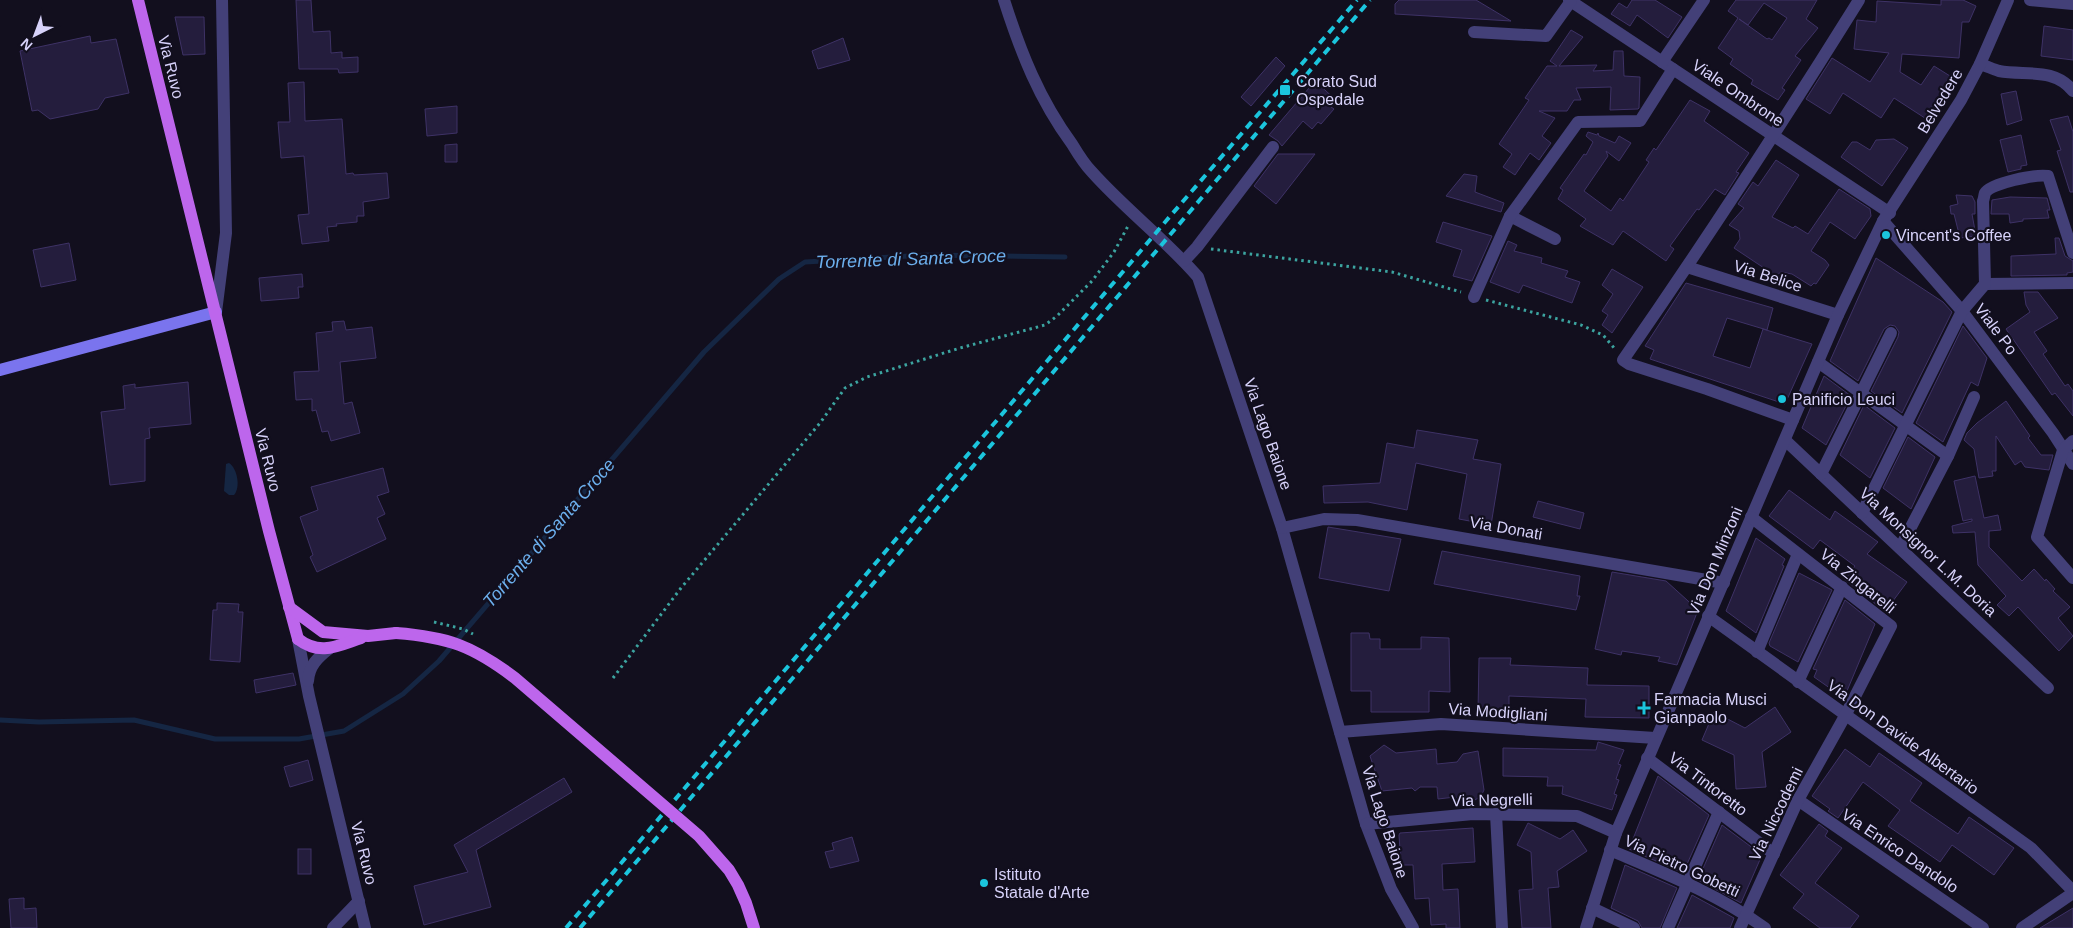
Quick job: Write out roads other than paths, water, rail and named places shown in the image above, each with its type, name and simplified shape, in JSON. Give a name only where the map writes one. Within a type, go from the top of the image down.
[{"type":"main road","name":"Via Ruvo","points":[[138,0],[269,531],[298,639]]},
{"type":"main road","points":[[290,607],[323,632]]},
{"type":"main road","points":[[298,639],[323,632],[368,636],[396,633],[440,639],[468,647],[493,660],[699,836],[729,870],[738,885],[754,928]]},
{"type":"main road","points":[[298,639],[316,649],[330,648],[368,636]]},
{"type":"street","points":[[0,370],[216,312],[226,233],[222,0]]},
{"type":"street","name":"Via Lago Baione","points":[[1004,0],[1020,49],[1052,116],[1090,171],[1184,261],[1198,277],[1282,528],[1366,824],[1391,889],[1413,928]]},
{"type":"street","points":[[1474,297],[1510,216],[1578,122],[1640,121],[1667,65],[1704,0]]},
{"type":"street","points":[[1793,420],[1623,360],[1774,136],[1859,0]]},
{"type":"street","name":"Belvedere","points":[[1886,217],[1962,100],[2008,0]]},
{"type":"street","points":[[2030,0],[2073,4]]},
{"type":"street","points":[[1474,32],[1546,36],[1570,1]]},
{"type":"street","name":"Viale Ombrone","points":[[1570,1],[1774,136],[1886,217]]},
{"type":"street","points":[[1980,64],[1998,71],[2048,74],[2063,82],[2073,91]]},
{"type":"street","points":[[1184,261],[1198,247],[1273,146]]},
{"type":"street","points":[[1862,512],[1962,311],[1985,284],[1983,201],[1985,193],[1993,187],[2039,174],[2048,176],[2073,253]]},
{"type":"street","points":[[1510,216],[1555,239]]},
{"type":"street","name":"Viale Po","points":[[1886,217],[1962,311],[2053,433],[2073,464]]},
{"type":"street","name":"Via Don Minzoni","points":[[1586,928],[1616,833],[1655,738],[1724,583],[1838,315],[1886,217]]},
{"type":"street","name":"Via Belice","points":[[1687,267],[1838,315]]},
{"type":"street","points":[[1985,284],[2073,282]]},
{"type":"street","points":[[1821,474],[1891,332]]},
{"type":"street","points":[[1818,362],[1948,456]]},
{"type":"street","points":[[1900,548],[1948,456],[1974,397]]},
{"type":"street","name":"Via Monsignor L.M. Doria","points":[[1785,440],[2048,688]]},
{"type":"street","points":[[2073,441],[2063,450],[2037,537],[2073,578]]},
{"type":"street","name":"Via Zingarelli","points":[[1751,517],[1891,626],[1845,716]]},
{"type":"street","name":"Via Donati","points":[[1282,528],[1324,519],[1356,520],[1724,583]]},
{"type":"street","points":[[1757,652],[1798,554]]},
{"type":"street","points":[[1798,682],[1842,587]]},
{"type":"street","name":"Via Don Davide Albertario","points":[[1708,616],[2031,848],[2073,892]]},
{"type":"street","name":"Via Ruvo","points":[[298,639],[308,692],[365,928]]},
{"type":"street","points":[[308,692],[309,670],[318,658],[330,648]]},
{"type":"street","name":"Via Niccodemi","points":[[1740,928],[1798,800],[1845,716]]},
{"type":"street","name":"Via Modigliani","points":[[1340,732],[1441,724],[1655,738]]},
{"type":"street","name":"Via Tintoretto","points":[[1647,758],[1774,854]]},
{"type":"street","name":"Via Enrico Dandolo","points":[[1798,800],[1983,928]]},
{"type":"street","points":[[1668,928],[1719,812]]},
{"type":"street","name":"Via Negrelli","points":[[1366,824],[1473,814],[1577,816],[1616,833]]},
{"type":"street","points":[[1496,814],[1502,928]]},
{"type":"street","name":"Via Pietro Gobetti","points":[[1610,850],[1688,883],[1745,914],[1766,928]]},
{"type":"street","points":[[2022,928],[2073,892]]},
{"type":"street","points":[[333,928],[358,901]]},
{"type":"street","points":[[1592,908],[1634,928]]},
{"type":"water","points":[[229,463],[234,469],[238,483],[234,495],[229,495],[224,491],[226,464]]},
{"type":"waterway","name":"Torrente di Santa Croce","points":[[0,720],[39,722],[134,720],[215,739],[299,739],[344,731],[403,694],[439,661],[704,352],[779,279],[805,262],[927,255],[1065,257]]},
{"type":"railway","points":[[566,928],[1166,221],[1357,0]]},
{"type":"railway","points":[[580,928],[1370,0]]},
{"type":"place","name":"Corato Sud Ospedale","points":[[1285,90]]},
{"type":"place","name":"Vincent's Coffee","points":[[1886,235]]},
{"type":"place","name":"Panificio Leuci","points":[[1782,399]]},
{"type":"place","name":"Farmacia Musci Gianpaolo","points":[[1644,708]]},
{"type":"place","name":"Istituto Statale d'Arte","points":[[984,883]]}]
